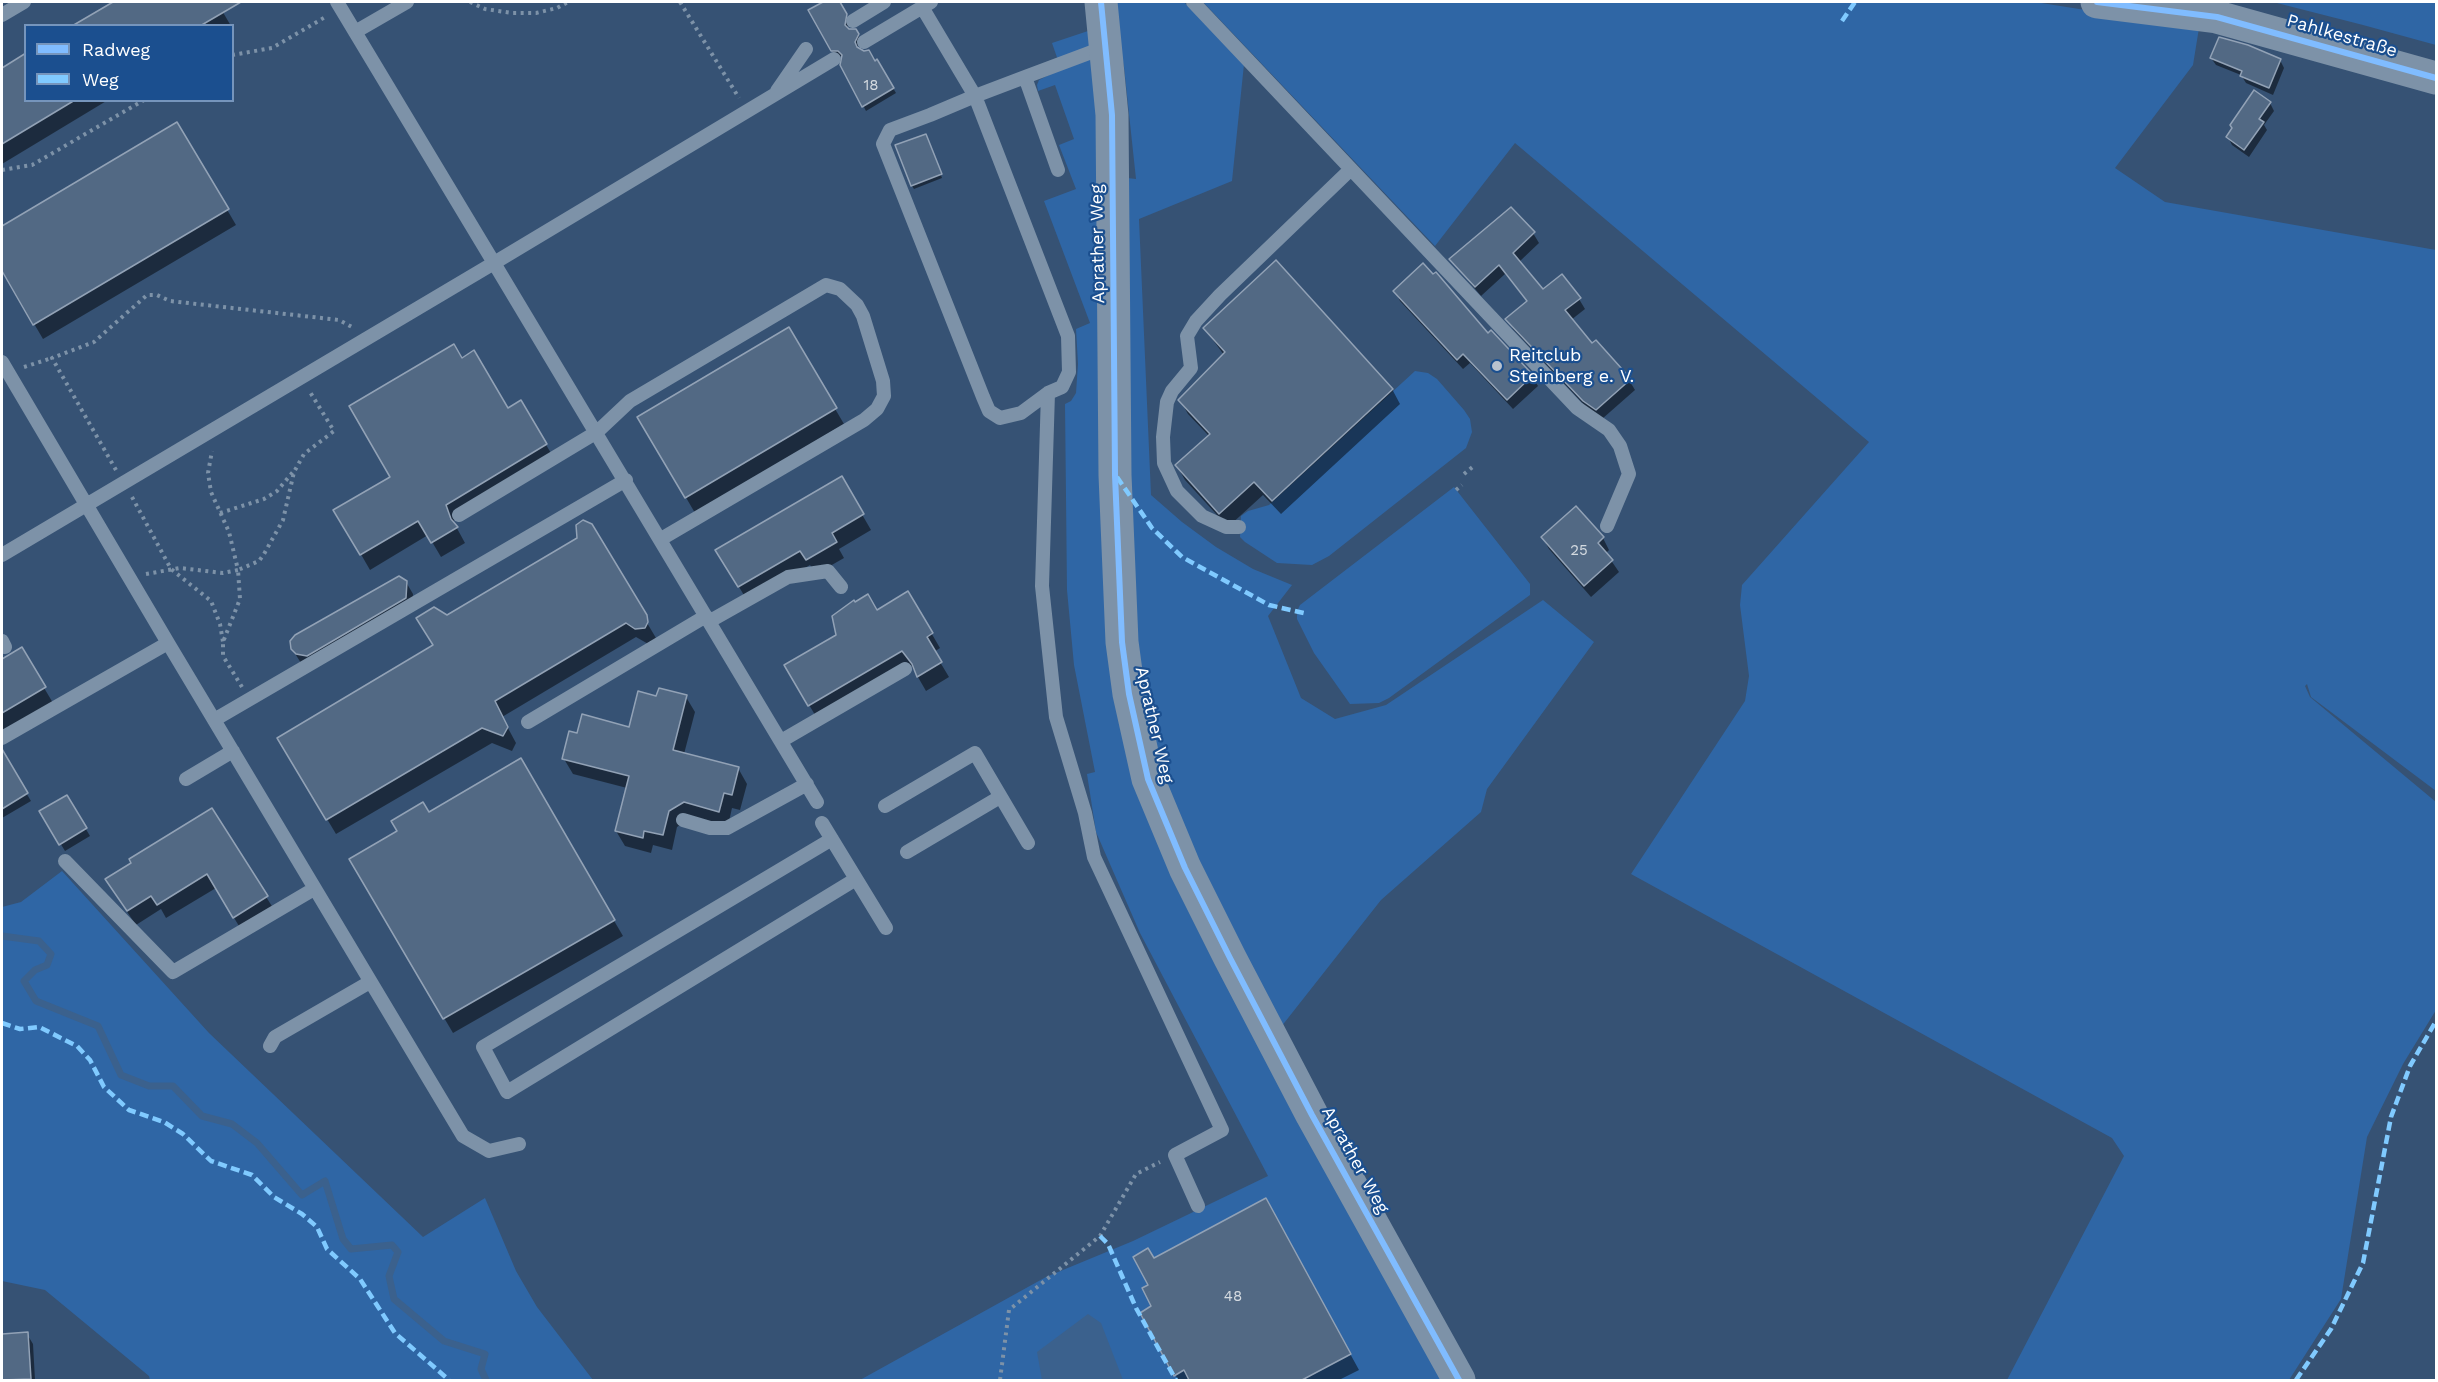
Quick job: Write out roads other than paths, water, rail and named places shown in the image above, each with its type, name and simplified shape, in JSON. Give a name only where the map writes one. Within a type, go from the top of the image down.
[{"type":"street","name":"Aprather Weg","points":[[1101,2],[1112,115],[1115,475],[1122,642],[1129,694],[1148,779],[1185,868],[1230,958],[1312,1115],[1459,1380]]},
{"type":"street","name":"Pahlkestraße","points":[[2097,2],[2217,17],[2436,78]]},
{"type":"lane","points":[[355,32],[407,2]]},
{"type":"lane","points":[[1192,2],[1577,408],[1609,430],[1620,446],[1629,474],[1607,526]]},
{"type":"lane","points":[[2,15],[17,3]]},
{"type":"lane","points":[[339,4],[817,802]]},
{"type":"lane","points":[[864,42],[927,4],[975,96],[1068,336],[1069,372],[1062,387],[1048,393],[1021,413],[1000,418],[989,411],[883,144],[890,130],[975,96],[1107,46]]},
{"type":"lane","points":[[852,21],[878,5],[887,28]]},
{"type":"lane","points":[[774,96],[806,49]]},
{"type":"lane","points":[[2,555],[834,59]]},
{"type":"lane","points":[[1025,77],[1058,170]]},
{"type":"lane","points":[[1239,527],[1226,527],[1202,516],[1177,492],[1166,470],[1163,437],[1167,402],[1172,391],[1191,368],[1186,336],[1196,321],[1220,295],[1351,169]]},
{"type":"lane","points":[[459,514],[597,432],[630,401],[826,285],[840,289],[857,305],[883,381],[884,396],[878,409],[864,420],[661,539]]},
{"type":"lane","points":[[4,367],[463,1137],[489,1151],[519,1144]]},
{"type":"lane","points":[[1048,393],[1042,586],[1056,717],[1085,813],[1094,857],[1222,1130],[1174,1155],[1198,1206]]},
{"type":"lane","points":[[214,720],[626,480]]},
{"type":"lane","points":[[528,722],[708,618],[788,577],[828,571],[841,587]]},
{"type":"lane","points":[[2,738],[168,643]]},
{"type":"lane","points":[[781,741],[905,669]]},
{"type":"lane","points":[[186,779],[233,751]]},
{"type":"lane","points":[[885,806],[975,753],[1028,843]]},
{"type":"lane","points":[[683,820],[710,828],[727,828],[807,784]]},
{"type":"lane","points":[[908,852],[1000,797]]},
{"type":"lane","points":[[822,823],[886,928]]},
{"type":"lane","points":[[832,839],[483,1047],[507,1092],[856,879]]},
{"type":"lane","points":[[65,861],[173,972],[314,889]]},
{"type":"lane","points":[[270,1047],[275,1037],[370,982]]},
{"type":"waterway","points":[[2,936],[39,941],[51,954],[47,965],[35,970],[24,981],[36,1001],[98,1026],[121,1075],[149,1086],[173,1086],[202,1116],[232,1124],[257,1143],[302,1195],[325,1181],[343,1239],[351,1249],[392,1245],[398,1252],[389,1276],[394,1299],[444,1341],[485,1354],[481,1369],[486,1380]]},
{"type":"place","name":"Reitclub Steinberg e. V.","points":[[1497,366]]}]
